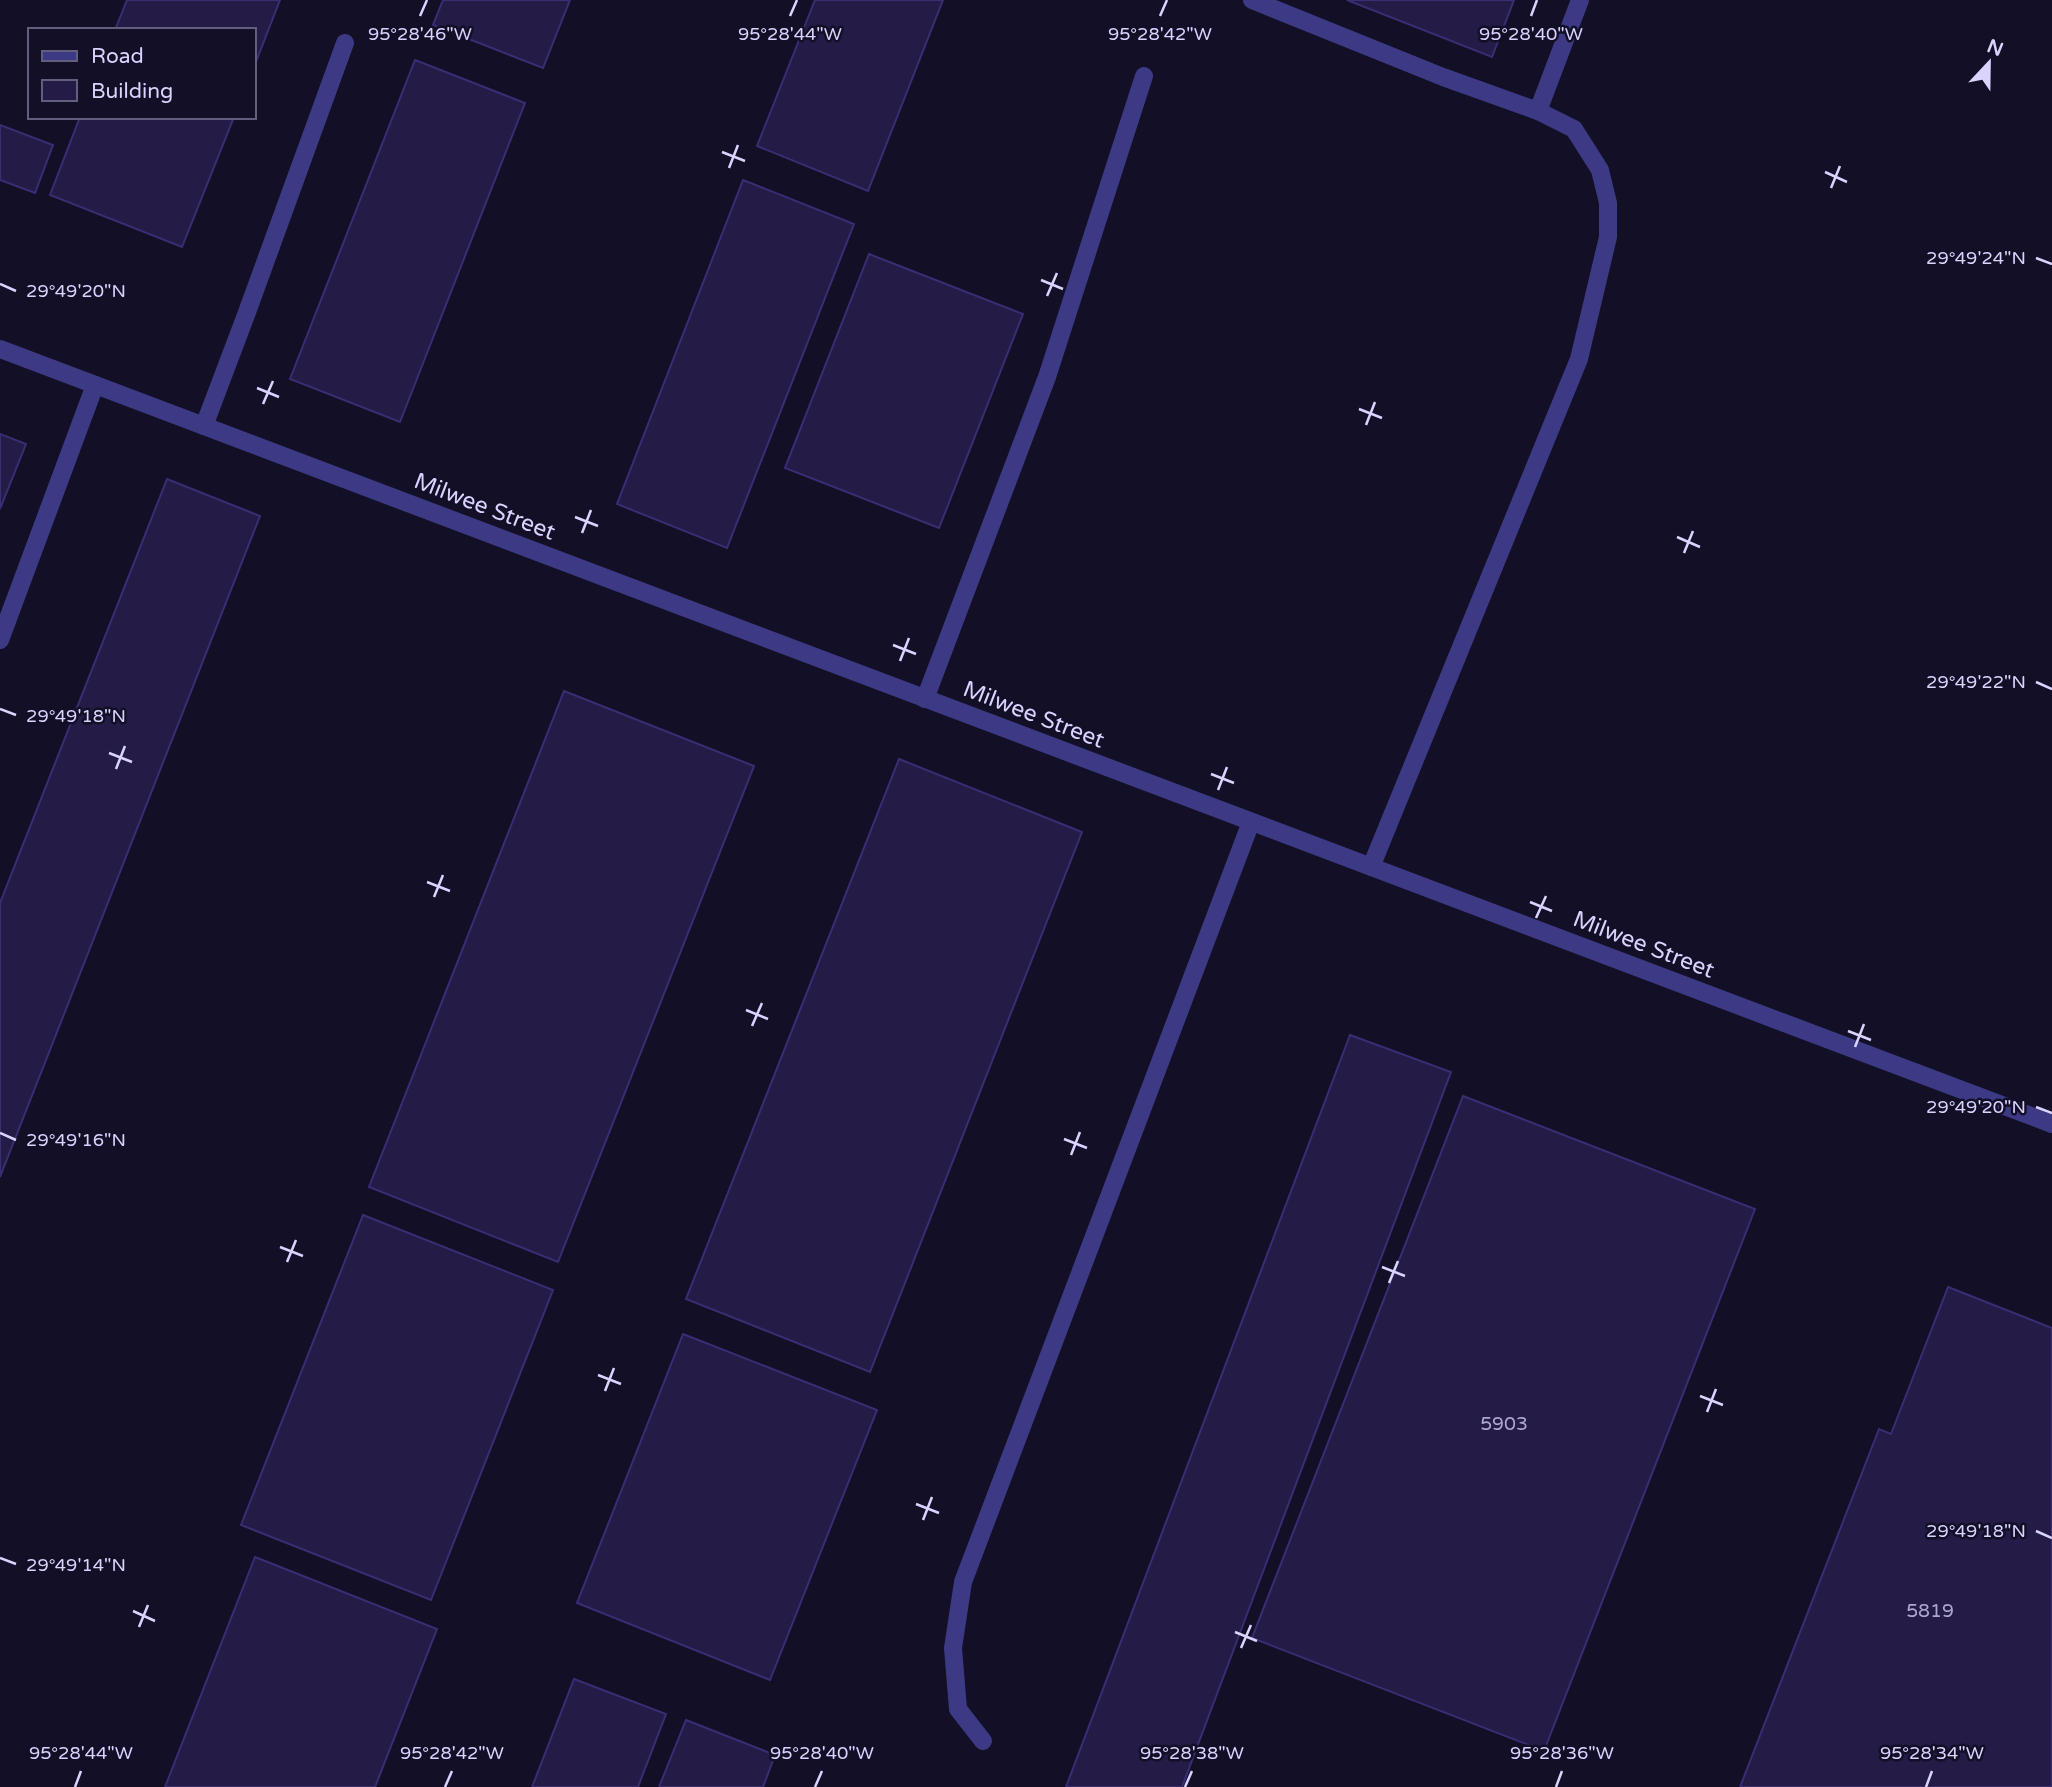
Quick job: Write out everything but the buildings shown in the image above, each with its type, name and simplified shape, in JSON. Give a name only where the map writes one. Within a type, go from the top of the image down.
[{"type":"street","points":[[1252,0],[1443,77],[1538,111],[1574,129],[1600,170],[1608,203],[1608,237],[1578,359],[1371,867]]},
{"type":"street","points":[[1538,111],[1580,0]]},
{"type":"street","points":[[204,426],[345,43]]},
{"type":"street","points":[[926,699],[1047,377],[1144,76]]},
{"type":"street","name":"Milwee Street","points":[[0,349],[2052,1124]]},
{"type":"street","points":[[0,640],[95,385]]},
{"type":"street","points":[[983,1741],[958,1709],[953,1647],[963,1581],[1251,822]]}]
